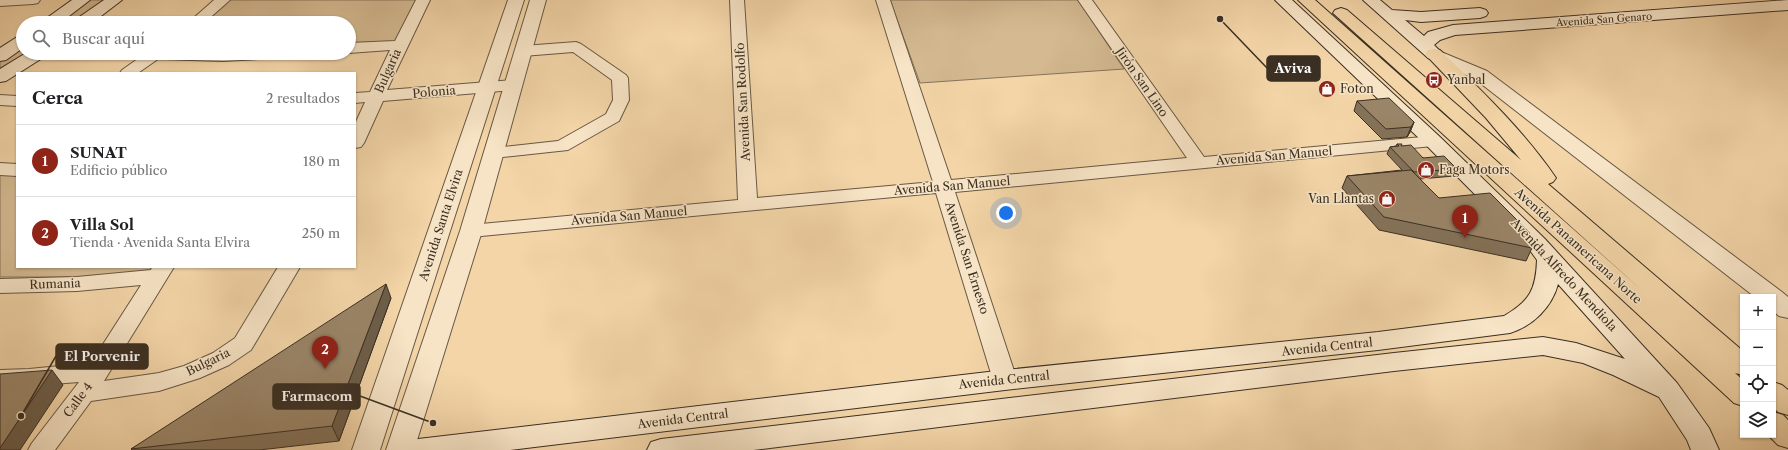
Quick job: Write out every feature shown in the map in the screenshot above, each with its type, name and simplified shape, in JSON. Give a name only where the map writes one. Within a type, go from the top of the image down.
[{"type":"highway","name":"Avenida Panamericana Norte","points":[[1306,0],[1740,393]]},
{"type":"highway","name":"Avenida Panamericana Norte","points":[[1327,0],[1576,217],[1740,363]]},
{"type":"highway","points":[[1429,49],[1466,85],[1530,157],[1576,217]]},
{"type":"highway","points":[[1776,395],[1788,405]]},
{"type":"highway","points":[[1776,427],[1788,437]]},
{"type":"main road","points":[[60,16],[82,0]]},
{"type":"main road","points":[[91,16],[114,0]]},
{"type":"main road","name":"Avenida Santa Elvira","points":[[366,450],[516,0]]},
{"type":"main road","points":[[400,450],[471,231],[538,0]]},
{"type":"main road","name":"Avenida Alfredo Mendiola","points":[[1283,0],[1433,141],[1522,228],[1668,390],[1699,436],[1705,450]]},
{"type":"main road","points":[[1371,0],[1429,49],[1481,75],[1767,294]]},
{"type":"main road","name":"Avenida San Genaro","points":[[1388,14],[1436,16],[1683,0]]},
{"type":"main road","points":[[1626,4],[1645,16]]},
{"type":"main road","name":"Avenida San Genaro","points":[[1429,49],[1434,36],[1453,30],[1788,5]]},
{"type":"main road","points":[[0,56],[16,46]]},
{"type":"main road","points":[[0,77],[27,60]]},
{"type":"main road","name":"Avenida Central","points":[[418,450],[1005,380],[1378,341],[1510,324],[1525,316],[1538,303],[1546,289],[1549,276],[1549,259]]},
{"type":"main road","points":[[1776,301],[1788,310]]},
{"type":"main road","points":[[1378,341],[1394,362]]},
{"type":"main road","name":"Avenida Central","points":[[661,450],[759,444],[1394,362],[1543,346],[1565,348],[1591,355],[1668,390]]},
{"type":"street","points":[[0,2],[33,0]]},
{"type":"street","points":[[204,16],[223,0]]},
{"type":"street","name":"Bulgaria","points":[[356,141],[400,44],[424,0]]},
{"type":"street","name":"Avenida San Rodolfo","points":[[737,0],[748,205]]},
{"type":"street","name":"Avenida San Ernesto","points":[[883,0],[1005,380]]},
{"type":"street","name":"Jirón San Lino","points":[[1085,0],[1199,163]]},
{"type":"street","points":[[356,47],[400,44]]},
{"type":"street","points":[[493,153],[562,146],[613,117],[620,100],[620,78],[576,47],[523,51]]},
{"type":"street","points":[[129,72],[146,60]]},
{"type":"street","name":"Polonia","points":[[356,98],[513,85]]},
{"type":"street","points":[[0,100],[16,101]]},
{"type":"street","name":"Avenida San Manuel","points":[[471,231],[1433,141]]},
{"type":"street","points":[[0,169],[16,170]]},
{"type":"street","name":"Bulgaria","points":[[84,393],[159,382],[192,372],[221,359],[243,344],[288,268]]},
{"type":"street","name":"Calle 4","points":[[41,450],[84,393],[160,272]]},
{"type":"street","name":"Rumania","points":[[0,286],[77,284],[160,272]]},
{"type":"street","points":[[0,379],[29,378],[98,370]]},
{"type":"shaded area","points":[[90,0],[107,0],[85,16],[68,16]]},
{"type":"shaded area","points":[[229,0],[418,0],[395,42],[356,45],[356,16],[210,16]]},
{"type":"shaded area","points":[[890,0],[1078,0],[1124,69],[920,83]]},
{"type":"shaded area","points":[[16,50],[16,60],[18,60],[0,71],[0,60]]},
{"type":"shaded area","points":[[0,172],[16,174],[16,268],[152,268],[151,271],[92,277],[0,277]]},
{"type":"building","points":[[1389,98],[1414,122],[1411,127],[1386,129],[1357,101]]},
{"type":"building","points":[[1397,144],[1402,144],[1401,146],[1411,145],[1423,158],[1444,156],[1457,169],[1414,172],[1390,147],[1399,146]]},
{"type":"building","points":[[1411,170],[1439,198],[1490,193],[1529,232],[1532,248],[1384,217],[1347,176]]},
{"type":"building","points":[[386,284],[332,426],[131,449]]},
{"type":"building","points":[[52,370],[0,448],[0,374]]},
{"type":"place","name":"Aviva","points":[[1220,19]]},
{"type":"place","name":"Yanbal","points":[[1434,80]]},
{"type":"place","name":"Foton","points":[[1327,89]]},
{"type":"place","name":"Faga Motors","points":[[1426,170]]},
{"type":"place","name":"Van Llantas","points":[[1387,199]]},
{"type":"place","name":"SUNAT","points":[[1465,238]]},
{"type":"place","name":"Villa Sol","points":[[325,369]]},
{"type":"place","name":"El Porvenir","points":[[21,416]]},
{"type":"place","name":"Farmacom","points":[[433,423]]}]
